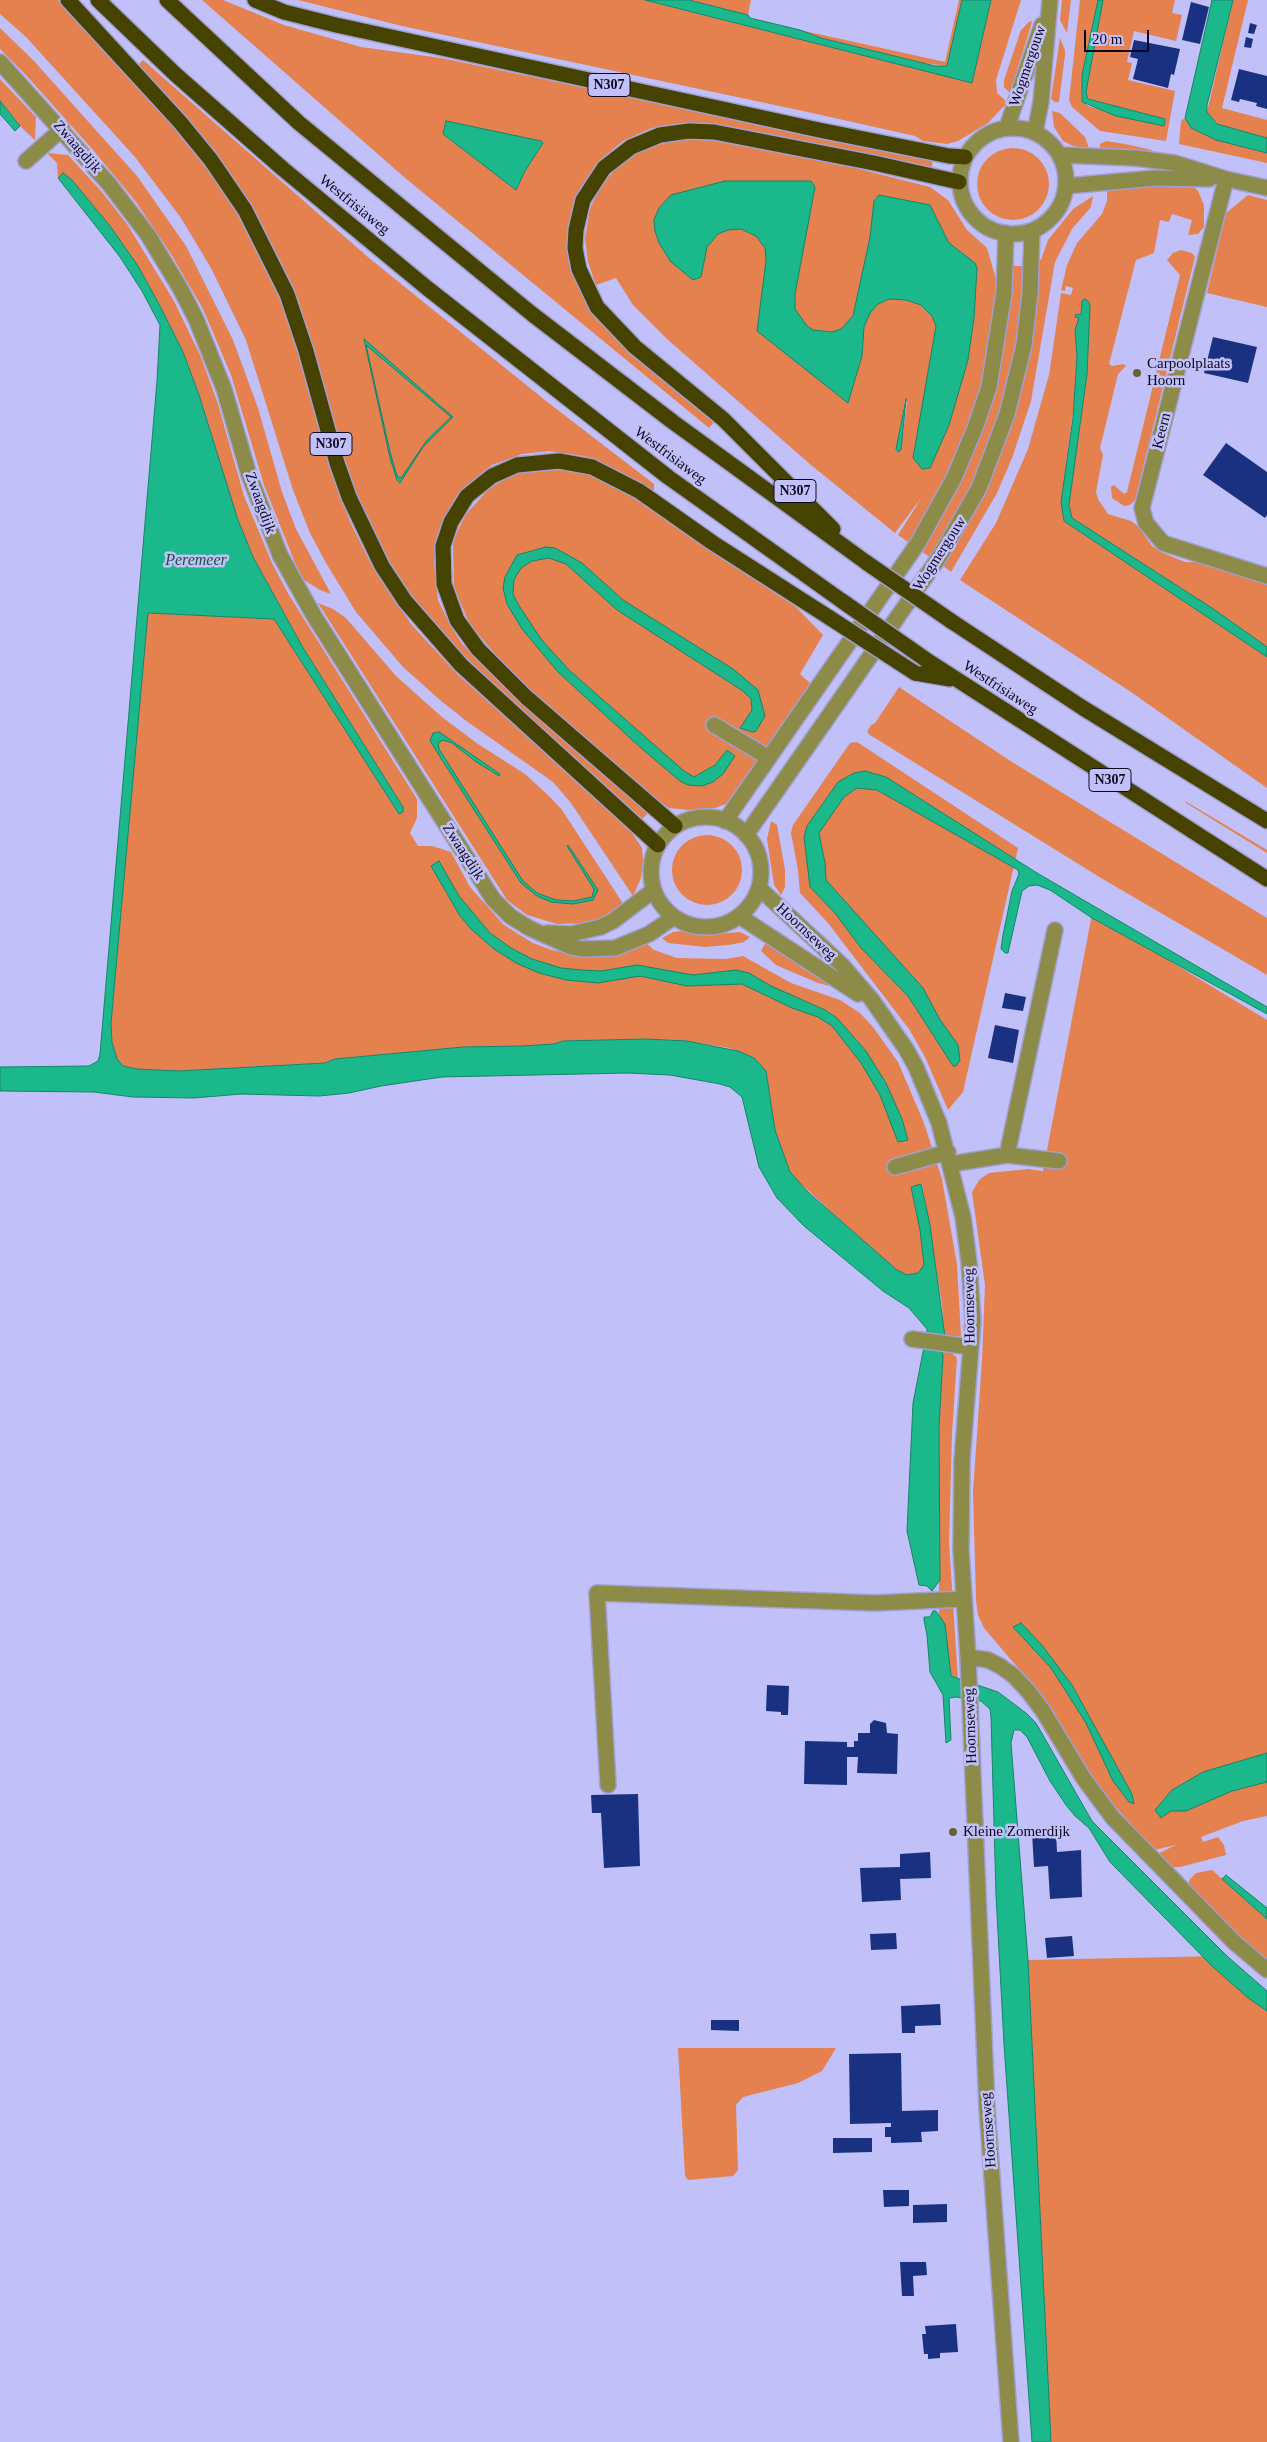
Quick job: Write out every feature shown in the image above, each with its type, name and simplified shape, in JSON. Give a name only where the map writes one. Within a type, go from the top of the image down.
[{"type":"highway","name":"N307","points":[[68,0],[180,122],[211,160],[246,210],[287,294],[306,351],[334,454],[349,497],[382,566],[405,601],[461,665],[658,845]]},
{"type":"highway","name":"Westfrisiaweg","points":[[98,0],[176,74],[283,169],[427,288],[668,477],[954,680],[1267,879]]},
{"type":"highway","name":"Westfrisiaweg","points":[[167,0],[299,123],[532,314],[673,422],[867,563],[951,621],[1083,708],[1267,821]]},
{"type":"highway","name":"N307","points":[[255,0],[284,12],[336,25],[819,130],[949,156],[965,157]]},
{"type":"highway","name":"N307","points":[[867,563],[723,419],[635,347],[611,324],[597,307],[579,269],[575,248],[579,214],[589,189],[604,168],[618,156],[642,141],[660,135],[690,131],[714,132],[874,163],[959,182]]},
{"type":"highway","name":"N307","points":[[675,826],[526,697],[490,662],[460,625],[444,584],[443,546],[451,522],[467,496],[492,476],[524,464],[560,461],[592,467],[639,491],[713,543],[915,673],[954,680]]},
{"type":"street","name":"Wogmergouw","points":[[1007,127],[1049,2]]},
{"type":"street","name":"Wogmergouw","points":[[1036,132],[1041,102],[1049,2]]},
{"type":"street","name":"Zwaagdijk","points":[[0,62],[110,184],[143,229],[180,288],[196,319],[224,389],[249,475],[280,555],[314,616],[490,894],[516,920],[571,947],[604,950],[637,940],[674,917]]},
{"type":"street","points":[[1007,127],[1036,132],[1054,146],[1060,155],[1066,172],[1063,200],[1054,215],[1032,231],[1006,233],[985,226],[970,212],[964,203],[959,182],[965,157],[974,144],[986,134],[1007,127]]},
{"type":"street","points":[[26,161],[62,129]]},
{"type":"street","points":[[1060,155],[1175,162],[1226,179],[1267,188]]},
{"type":"street","points":[[1066,186],[1156,178],[1226,179]]},
{"type":"street","name":"Keern","points":[[1226,179],[1142,508],[1146,523],[1163,543],[1267,576]]},
{"type":"street","name":"Wogmergouw","points":[[746,835],[940,556],[979,488],[1007,414],[1024,345],[1030,293],[1032,231]]},
{"type":"street","name":"Wogmergouw","points":[[726,821],[918,544],[954,478],[975,428],[989,387],[1004,294],[1006,233]]},
{"type":"street","points":[[714,725],[769,758]]},
{"type":"street","points":[[700,818],[726,821],[746,835],[752,843],[761,869],[759,888],[751,903],[739,916],[724,924],[707,928],[690,925],[665,910],[654,890],[652,863],[658,845],[675,826],[700,818]]},
{"type":"street","name":"Hoornseweg","points":[[759,888],[843,966],[890,1024],[916,1067],[949,1158],[963,1217],[969,1262],[973,1321],[962,1460],[960,1550],[968,1657],[987,2108],[1011,2442]]},
{"type":"street","name":"Zwaagdijk","points":[[541,933],[571,934],[601,927],[613,921],[654,890]]},
{"type":"street","name":"Hoornseweg","points":[[739,916],[850,987],[890,1024]]},
{"type":"street","points":[[1007,1155],[1055,930]]},
{"type":"street","points":[[895,1167],[949,1158],[1007,1155],[1059,1161]]},
{"type":"street","points":[[919,1340],[971,1348]]},
{"type":"street","points":[[608,1785],[597,1593],[875,1603],[964,1598]]},
{"type":"street","points":[[968,1657],[988,1660],[1000,1666],[1023,1686],[1043,1711],[1084,1779],[1113,1818],[1234,1942],[1267,1970]]},
{"type":"shaded area","points":[[0,0],[58,0],[169,120],[206,165],[234,206],[275,285],[297,344],[332,472],[350,522],[371,564],[411,624],[458,675],[633,830],[632,833],[642,848],[643,861],[641,878],[633,896],[571,803],[553,782],[465,720],[440,700],[403,667],[356,612],[310,533],[293,490],[246,340],[211,268],[181,218],[135,157],[26,37],[0,14]]},
{"type":"shaded area","points":[[202,0],[223,0],[284,25],[361,47],[441,58],[933,160],[931,170],[699,124],[687,124],[652,128],[623,141],[600,160],[580,188],[570,219],[568,248],[578,285],[588,304],[631,351],[714,422],[709,428],[404,177]],"holes":[[[443,134],[543,143],[525,171],[516,190]]]},
{"type":"shaded area","points":[[298,0],[644,0],[972,83],[991,0],[1021,0],[996,80],[997,93],[1005,100],[1005,105],[988,123],[958,141],[947,144],[923,141],[915,136],[803,111],[402,26]]},
{"type":"shaded area","points":[[689,0],[751,0],[748,15]]},
{"type":"shaded area","points":[[959,0],[962,0],[948,66],[922,63],[821,38],[800,30],[945,62]]},
{"type":"shaded area","points":[[1062,0],[1071,0],[1067,33],[1060,20]]},
{"type":"shaded area","points":[[1080,0],[1098,0],[1082,75],[1082,102],[1090,107],[1164,126],[1165,119],[1088,99],[1086,92],[1103,0],[1175,0],[1172,13],[1182,15],[1176,41],[1134,31],[1127,62],[1132,63],[1128,80],[1175,91],[1166,141],[1100,131],[1072,107],[1069,100]]},
{"type":"shaded area","points":[[1233,0],[1248,0],[1222,108],[1267,120],[1267,138],[1217,124],[1207,112]]},
{"type":"shaded area","points":[[1030,21],[1032,22],[1010,93],[1004,87],[1004,80],[1021,30]]},
{"type":"shaded area","points":[[0,28],[34,61],[137,176],[186,246],[233,340],[258,408],[282,492],[296,529],[331,594],[320,590],[304,580],[295,563],[264,485],[231,375],[203,309],[171,254],[136,202],[93,150],[0,49]]},
{"type":"shaded area","points":[[1060,38],[1065,55],[1059,102],[1055,102],[1051,99]]},
{"type":"shaded area","points":[[143,60],[369,258],[546,401],[654,484],[654,490],[650,491],[613,468],[584,456],[549,451],[522,454],[492,465],[461,490],[442,522],[434,562],[438,600],[462,644],[504,686],[648,813],[641,820],[482,678],[429,623],[379,550],[363,515],[345,465],[310,337],[290,282],[243,194],[203,139],[138,65]]},
{"type":"shaded area","points":[[0,79],[36,117],[35,140],[20,126],[0,101]]},
{"type":"shaded area","points":[[1052,111],[1060,113],[1085,137],[1089,148],[1073,146],[1063,141],[1054,127]]},
{"type":"shaded area","points":[[1185,118],[1191,128],[1216,140],[1267,153],[1267,163],[1179,144],[1181,121]]},
{"type":"shaded area","points":[[694,139],[721,140],[808,156],[930,187],[948,200],[967,230],[987,248],[996,279],[996,295],[982,384],[962,444],[935,503],[908,542],[898,535],[922,497],[895,533],[811,465],[667,339],[633,305],[616,278],[596,285],[588,262],[585,238],[590,209],[600,187],[620,164],[633,154],[665,142]],"holes":[[[905,400],[907,402],[901,450],[896,451]]]},
{"type":"shaded area","points":[[1106,141],[1152,150],[1150,152],[1100,148],[1100,144]]},
{"type":"shaded area","points":[[1013,148],[1033,154],[1043,164],[1049,184],[1043,204],[1033,214],[1013,220],[993,214],[983,204],[977,184],[983,164],[993,154]]},
{"type":"shaded area","points":[[47,153],[68,155],[102,192],[127,224],[174,301],[201,357],[218,404],[244,496],[272,563],[289,595],[417,799],[417,818],[410,833],[418,846],[432,846],[451,852],[470,887],[504,925],[533,943],[552,950],[591,957],[615,954],[646,943],[654,950],[677,958],[726,959],[743,956],[791,983],[840,1000],[860,1013],[873,1027],[898,1062],[924,1123],[942,1179],[957,1264],[961,1336],[944,1341],[942,1305],[922,1184],[911,1187],[920,1230],[924,1265],[918,1273],[906,1275],[897,1270],[854,1233],[790,1172],[775,1130],[766,1071],[730,1048],[687,1041],[645,1039],[563,1041],[554,1044],[522,1046],[463,1047],[335,1059],[325,1063],[179,1071],[137,1069],[123,1066],[117,1059],[112,1042],[111,1023],[148,613],[274,619],[399,814],[403,807],[302,646],[253,557],[238,520],[199,395],[183,352],[159,304],[138,266],[110,226],[72,180],[63,174],[58,178],[57,163]]},
{"type":"shaded area","points":[[1191,184],[1198,191],[1204,205],[1204,227],[1198,234],[1188,235],[1192,220],[1172,214],[1169,222],[1160,220],[1154,253],[1136,260],[1109,364],[1112,366],[1123,364],[1126,366],[1118,374],[1100,448],[1103,455],[1096,492],[1098,499],[1108,514],[1131,521],[1138,526],[1152,546],[1161,552],[1185,562],[1199,562],[1267,582],[1267,647],[1215,610],[1072,518],[1069,505],[1087,374],[1090,306],[1085,299],[1082,301],[1081,315],[1076,314],[1075,317],[1080,318],[1075,330],[1077,356],[1076,389],[1061,502],[1064,521],[1267,657],[1267,788],[1131,692],[960,580],[996,523],[1028,449],[1049,375],[1061,293],[1071,295],[1073,288],[1066,286],[1065,291],[1061,290],[1067,265],[1077,243],[1102,214],[1107,201],[1107,190]]},
{"type":"shaded area","points":[[1248,195],[1267,200],[1267,307],[1207,293],[1226,213]]},
{"type":"shaded area","points":[[1093,196],[1091,207],[1072,229],[1055,262],[1031,401],[1012,458],[997,493],[951,572],[941,564],[966,527],[982,496],[1014,414],[1030,351],[1038,260],[1041,260],[1048,240],[1073,209]]},
{"type":"shaded area","points":[[1181,250],[1192,253],[1195,257],[1135,500],[1130,505],[1124,506],[1112,498],[1111,487],[1114,485],[1124,494],[1127,492],[1180,275],[1167,260],[1173,253]]},
{"type":"shaded area","points":[[1011,266],[1024,266],[1016,350],[1008,387],[985,457],[971,487],[930,557],[919,550],[998,376],[1009,312]]},
{"type":"shaded area","points":[[545,468],[578,471],[605,480],[796,607],[823,635],[800,674],[811,684],[726,804],[715,808],[687,810],[669,808],[655,799],[517,679],[470,625],[454,587],[453,543],[458,530],[466,514],[489,489],[513,474]]},
{"type":"shaded area","points":[[318,603],[333,609],[346,618],[396,676],[442,717],[478,744],[525,774],[549,796],[562,810],[624,905],[622,909],[587,923],[557,924],[527,915],[507,900]]},
{"type":"shaded area","points":[[899,687],[1012,762],[1267,918],[1267,975],[1101,878],[870,735],[867,732],[871,725],[875,723]]},
{"type":"shaded area","points":[[857,742],[1018,848],[963,1092],[948,1110],[925,1057],[909,1029],[828,923],[800,893],[791,833],[793,825],[850,743]]},
{"type":"shaded area","points":[[1185,801],[1267,850],[1267,853],[1186,803]]},
{"type":"shaded area","points":[[771,821],[777,825],[785,870],[785,887],[781,895],[774,885],[767,839]]},
{"type":"shaded area","points":[[714,835],[727,841],[736,850],[740,856],[742,870],[740,884],[732,895],[721,903],[700,905],[693,903],[682,895],[674,884],[672,863],[674,856],[682,845],[693,837]]},
{"type":"shaded area","points":[[1092,914],[1267,1020],[1267,1816],[1243,1821],[1201,1837],[1203,1842],[1218,1837],[1224,1845],[1226,1855],[1180,1867],[1167,1867],[1155,1855],[1176,1845],[1154,1850],[1104,1794],[1035,1688],[984,1628],[978,1615],[976,1601],[973,1492],[985,1285],[972,1192],[980,1179],[989,1173],[1028,1169],[1043,1171]]},
{"type":"shaded area","points":[[683,931],[704,935],[740,932],[750,937],[744,942],[705,947],[668,943],[662,938],[673,932]]},
{"type":"shaded area","points":[[766,942],[837,988],[818,983],[776,965],[761,951]]},
{"type":"shaded area","points":[[942,1351],[952,1353],[957,1358],[952,1434],[949,1542],[958,1680],[951,1676],[939,1617],[939,1427]]},
{"type":"shaded area","points":[[1212,1870],[1267,1919],[1267,1964],[1187,1887],[1190,1879],[1196,1873]]},
{"type":"shaded area","points":[[1221,1956],[1267,1993],[1267,2442],[1051,2442],[1028,1960]]},
{"type":"shaded area","points":[[678,2048],[836,2048],[822,2071],[798,2083],[743,2097],[736,2105],[738,2170],[733,2176],[688,2180],[685,2176]]},
{"type":"water","points":[[645,0],[689,0],[748,15],[750,18],[800,30],[821,38],[935,66],[947,66],[962,0],[991,0],[972,83]]},
{"type":"water","points":[[1098,0],[1103,0],[1086,92],[1088,99],[1165,119],[1164,126],[1116,116],[1082,102],[1082,75]]},
{"type":"water","points":[[1212,0],[1233,0],[1207,105],[1207,112],[1217,124],[1267,138],[1267,153],[1216,140],[1191,128],[1185,118]]},
{"type":"water","points":[[0,101],[20,126],[15,131],[0,114]]},
{"type":"water","points":[[446,121],[541,141],[543,143],[525,171],[516,190],[443,134]]},
{"type":"water","name":"Peremeer","points":[[63,173],[72,180],[110,226],[138,266],[159,304],[183,352],[199,395],[238,520],[253,557],[302,646],[403,807],[403,812],[399,814],[274,619],[148,613],[111,1023],[112,1042],[117,1059],[123,1066],[137,1069],[179,1071],[325,1063],[335,1059],[463,1047],[522,1046],[554,1044],[563,1041],[645,1039],[687,1041],[738,1051],[754,1058],[766,1071],[775,1130],[790,1172],[809,1193],[897,1270],[907,1275],[918,1273],[924,1265],[920,1230],[911,1187],[921,1184],[930,1225],[945,1337],[927,1339],[927,1329],[909,1308],[883,1291],[804,1226],[777,1198],[759,1167],[742,1097],[730,1087],[720,1084],[670,1075],[627,1073],[442,1077],[349,1093],[319,1096],[241,1094],[194,1098],[133,1097],[94,1092],[0,1091],[0,1067],[89,1066],[98,1061],[100,1054],[157,381],[160,325],[142,291],[120,257],[58,178]]},
{"type":"water","points":[[725,181],[811,181],[815,187],[795,294],[795,309],[807,326],[813,330],[832,332],[841,329],[853,316],[870,237],[874,201],[879,195],[930,205],[949,243],[975,263],[977,268],[974,318],[968,360],[949,425],[930,468],[922,469],[913,458],[936,326],[932,316],[921,305],[906,300],[889,299],[878,304],[870,313],[864,327],[862,356],[848,403],[757,331],[766,261],[765,248],[756,236],[741,229],[728,230],[718,234],[707,247],[701,277],[693,280],[671,262],[659,243],[655,231],[654,220],[659,208],[671,195]]},
{"type":"water","points":[[1085,299],[1089,302],[1090,306],[1087,374],[1069,505],[1072,518],[1215,610],[1267,647],[1267,657],[1064,521],[1061,502],[1073,418],[1077,356],[1075,330],[1079,318],[1075,317],[1076,314],[1081,315],[1082,301]]},
{"type":"water","points":[[364,339],[453,417],[423,447],[400,483],[397,480],[390,458]],"holes":[[[366,345],[451,417],[427,440],[401,478],[397,476]]]},
{"type":"water","points":[[906,399],[901,450],[898,452],[896,449]]},
{"type":"water","points":[[546,547],[555,548],[582,563],[623,600],[733,669],[758,690],[765,716],[756,731],[752,732],[740,728],[752,710],[751,699],[743,691],[617,610],[566,564],[549,558],[532,561],[521,568],[514,580],[513,594],[541,639],[569,670],[684,771],[694,777],[715,765],[727,750],[735,756],[723,774],[713,782],[702,786],[688,785],[680,781],[558,672],[522,629],[507,604],[503,588],[505,577],[517,555]]},
{"type":"water","points":[[439,732],[500,774],[499,776],[475,761],[452,743],[443,740],[438,743],[439,749],[523,881],[537,893],[556,900],[573,901],[592,897],[594,889],[568,845],[598,890],[593,900],[573,904],[551,902],[537,896],[521,883],[430,741],[433,733]]},
{"type":"water","points":[[865,771],[886,777],[1037,873],[1267,1007],[1267,1014],[1092,918],[1050,890],[1037,885],[1029,886],[1022,891],[1008,953],[1005,953],[1001,949],[1003,935],[1012,891],[1019,874],[1018,870],[877,790],[857,788],[844,797],[819,833],[825,863],[826,880],[923,988],[939,1018],[958,1045],[960,1060],[956,1066],[953,1066],[908,996],[861,948],[835,913],[810,887],[804,837],[807,826],[838,782],[854,773]]},
{"type":"water","points":[[439,861],[459,896],[490,933],[511,948],[532,959],[561,968],[582,970],[601,971],[637,965],[693,975],[736,970],[749,973],[771,986],[825,1010],[837,1018],[866,1051],[886,1083],[902,1119],[908,1140],[898,1142],[880,1095],[861,1063],[832,1026],[818,1017],[792,1008],[742,984],[687,986],[640,976],[598,983],[566,980],[539,973],[516,963],[494,949],[471,929],[460,916],[431,866]]},
{"type":"water","points":[[924,1347],[942,1351],[943,1356],[939,1427],[940,1580],[932,1591],[927,1586],[919,1585],[907,1531],[913,1403]]},
{"type":"water","points":[[933,1611],[936,1611],[945,1624],[951,1676],[998,1692],[1026,1713],[1036,1723],[1092,1821],[1228,1957],[1267,1991],[1267,2011],[1247,1997],[1212,1966],[1110,1862],[1089,1828],[1075,1816],[1050,1781],[1027,1737],[1020,1730],[1014,1730],[1011,1743],[1028,1960],[1051,2442],[1032,2442],[1004,2044],[996,1895],[990,1709],[981,1701],[956,1697],[949,1698],[951,1740],[946,1743],[943,1695],[930,1672],[924,1620],[924,1617],[930,1617]]},
{"type":"water","points":[[1021,1623],[1041,1644],[1072,1685],[1132,1794],[1134,1804],[1129,1802],[1113,1781],[1086,1723],[1051,1668],[1013,1627]]},
{"type":"water","points":[[1267,1753],[1267,1782],[1232,1791],[1186,1811],[1171,1811],[1161,1818],[1155,1810],[1172,1790],[1203,1772]]},
{"type":"water","points":[[1226,1875],[1267,1908],[1267,1919],[1222,1879]]},
{"type":"building","points":[[1191,2],[1209,7],[1200,44],[1182,40]]},
{"type":"building","points":[[1250,23],[1257,25],[1254,34],[1248,33]]},
{"type":"building","points":[[1246,37],[1253,39],[1251,48],[1244,47]]},
{"type":"building","points":[[1134,40],[1180,49],[1174,75],[1171,74],[1168,88],[1133,79],[1138,59],[1130,57]]},
{"type":"building","points":[[1239,69],[1267,76],[1267,109],[1256,106],[1257,103],[1240,99],[1239,102],[1231,100]]},
{"type":"building","points":[[1213,337],[1257,347],[1248,383],[1204,373]]},
{"type":"building","points":[[1226,443],[1267,472],[1267,515],[1265,518],[1203,475]]},
{"type":"building","points":[[1005,993],[1026,997],[1023,1011],[1002,1008]]},
{"type":"building","points":[[995,1025],[1019,1030],[1013,1063],[988,1058]]},
{"type":"building","points":[[767,1685],[789,1686],[788,1715],[781,1715],[781,1712],[766,1711]]},
{"type":"building","points":[[874,1720],[886,1723],[887,1733],[898,1734],[897,1774],[857,1773],[858,1757],[847,1757],[847,1785],[804,1784],[805,1741],[847,1742],[847,1747],[854,1747],[854,1741],[858,1741],[858,1733],[870,1733],[870,1724]]},
{"type":"building","points":[[638,1794],[640,1866],[604,1868],[601,1813],[592,1813],[591,1795]]},
{"type":"building","points":[[1056,1831],[1057,1852],[1081,1850],[1082,1897],[1050,1899],[1048,1866],[1034,1867],[1032,1833]]},
{"type":"building","points":[[930,1852],[931,1878],[900,1879],[901,1900],[862,1902],[860,1868],[900,1867],[900,1854]]},
{"type":"building","points":[[896,1933],[897,1949],[871,1950],[870,1934]]},
{"type":"building","points":[[1072,1936],[1074,1956],[1047,1958],[1045,1938]]},
{"type":"building","points":[[940,2004],[941,2025],[915,2026],[915,2033],[902,2033],[901,2006]]},
{"type":"building","points":[[711,2020],[739,2020],[739,2031],[711,2030]]},
{"type":"building","points":[[901,2053],[902,2111],[938,2110],[938,2131],[921,2132],[922,2142],[891,2143],[891,2137],[885,2137],[885,2127],[891,2127],[891,2123],[850,2124],[849,2054]]},
{"type":"building","points":[[833,2138],[872,2138],[872,2152],[833,2153]]},
{"type":"building","points":[[883,2190],[909,2190],[909,2206],[884,2207]]},
{"type":"building","points":[[947,2204],[947,2222],[913,2223],[913,2205]]},
{"type":"building","points":[[900,2262],[926,2262],[927,2275],[913,2276],[914,2296],[902,2296]]},
{"type":"building","points":[[956,2324],[958,2352],[940,2353],[940,2358],[928,2359],[928,2354],[924,2354],[922,2334],[926,2334],[925,2326]]},
{"type":"place","name":"Carpoolplaats Hoorn","points":[[1137,373]]},
{"type":"place","name":"Kleine Zomerdijk","points":[[953,1832]]}]
